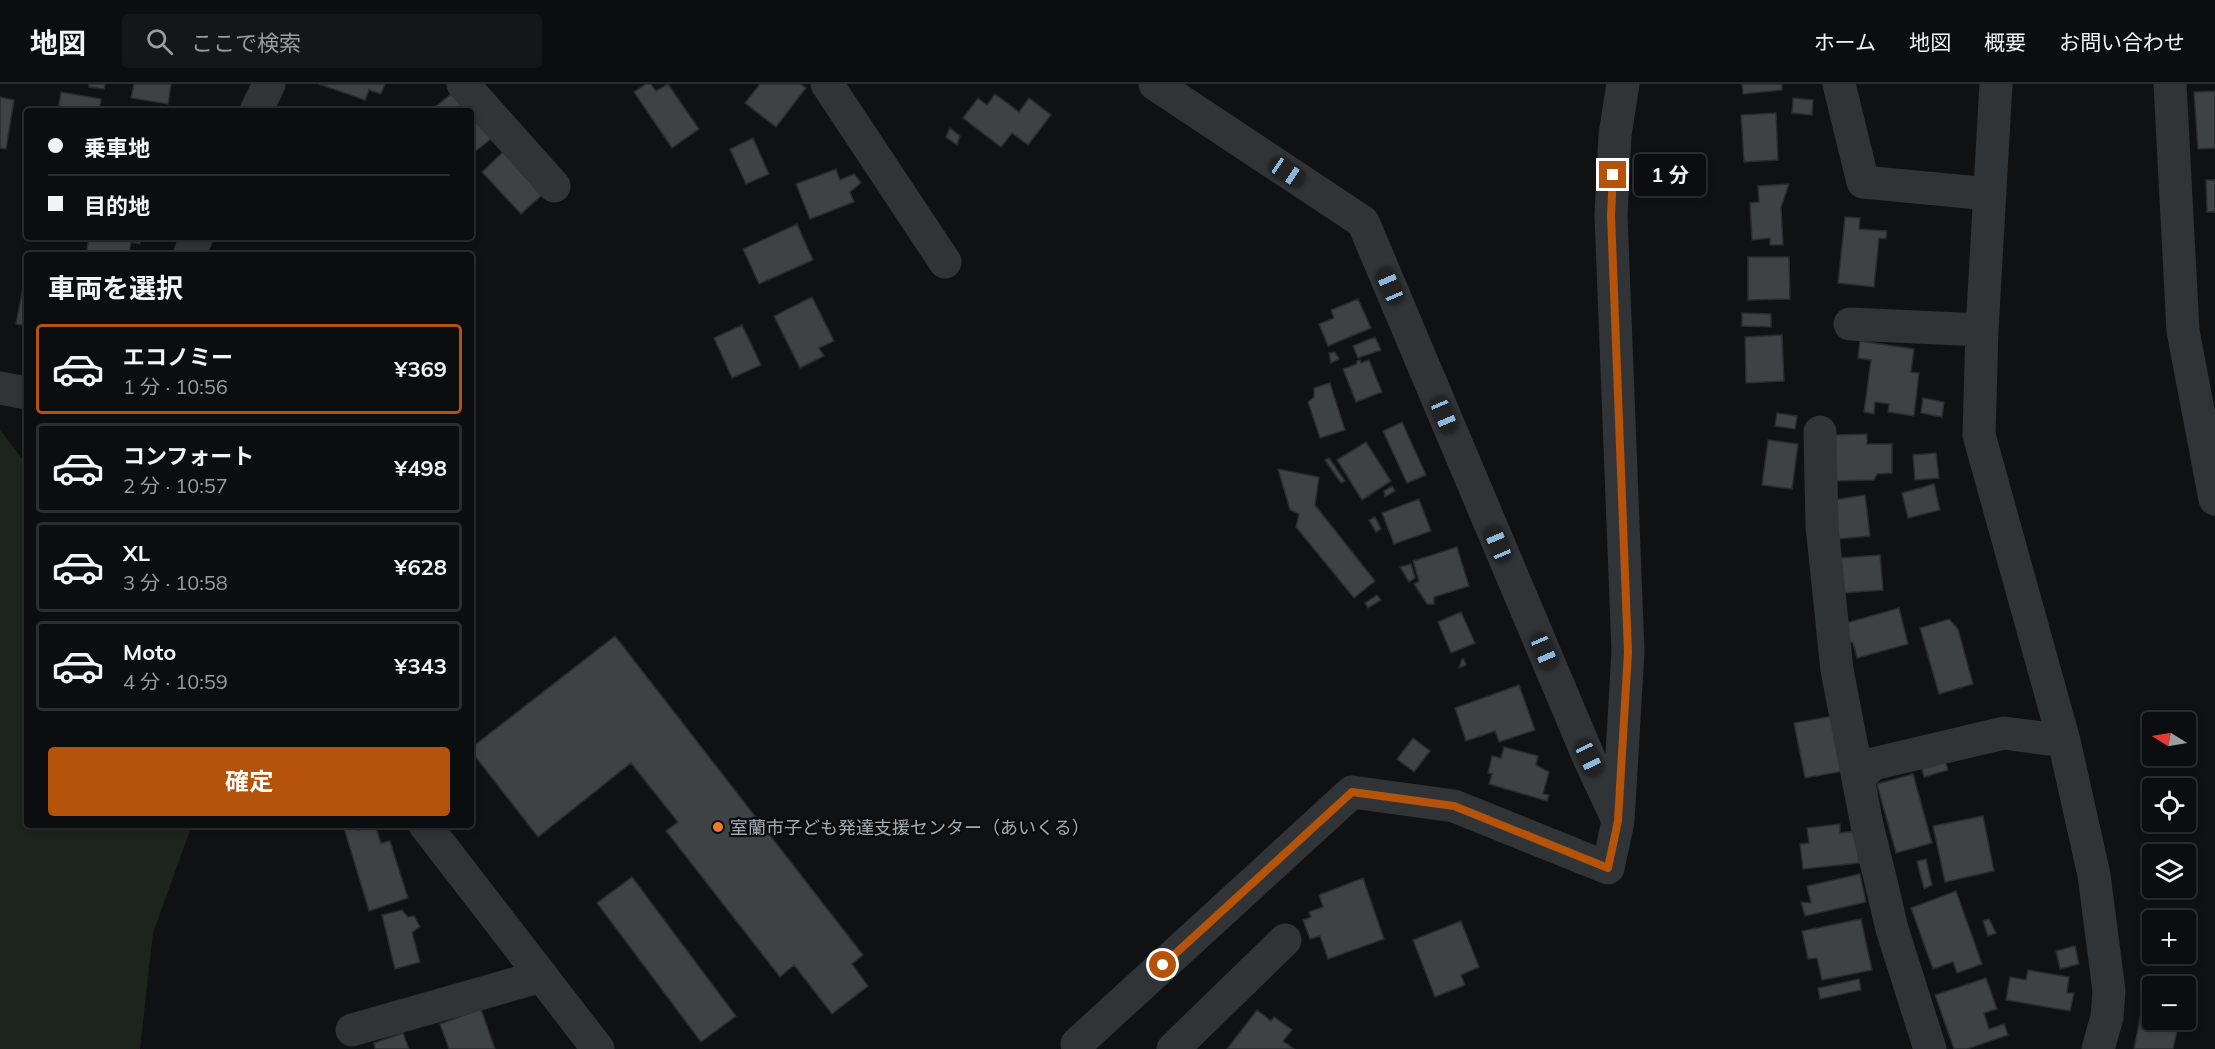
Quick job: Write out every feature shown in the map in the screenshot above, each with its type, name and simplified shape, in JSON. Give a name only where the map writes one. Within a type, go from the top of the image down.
[{"type":"street","points":[[257,108],[269,84]]},
{"type":"street","points":[[463,84],[554,186]]},
{"type":"street","points":[[827,84],[945,262]]},
{"type":"street","points":[[1155,84],[1363,222],[1589,758],[1618,821]]},
{"type":"street","points":[[1079,1049],[1077,1044],[1352,792],[1454,806],[1608,868],[1618,821],[1628,652],[1611,215],[1615,135],[1623,84]]},
{"type":"street","points":[[1839,84],[1863,182],[1990,194]]},
{"type":"street","points":[[1996,84],[1982,330],[1979,435],[2064,741],[2094,875],[2109,991],[2107,1017],[2098,1049]]},
{"type":"street","points":[[2170,84],[2183,331],[2215,499]]},
{"type":"street","points":[[1850,324],[1982,330]]},
{"type":"street","points":[[0,388],[24,392]]},
{"type":"street","points":[[1820,432],[1822,526],[1837,670],[1867,825],[1892,929],[1930,1049]]},
{"type":"street","points":[[1858,778],[1873,764],[2004,733],[2064,741]]},
{"type":"street","points":[[427,828],[598,1049]]},
{"type":"street","points":[[1173,1049],[1285,939]]},
{"type":"street","points":[[352,1030],[542,976]]},
{"type":"shaded area","points":[[0,430],[24,461],[24,828],[191,828],[153,933],[140,1049],[0,1049]]},
{"type":"building","points":[[89,84],[105,84],[104,89],[89,87]]},
{"type":"building","points":[[134,84],[171,84],[168,104],[131,98]]},
{"type":"building","points":[[319,84],[385,84],[381,94],[369,90],[365,100]]},
{"type":"building","points":[[646,84],[651,84],[656,91],[668,84],[699,129],[672,148],[634,92]]},
{"type":"building","points":[[760,84],[800,84],[806,88],[776,127],[745,103]]},
{"type":"building","points":[[1742,84],[1782,84],[1782,90],[1743,94]]},
{"type":"building","points":[[2215,91],[2215,148],[2198,149],[2194,92]]},
{"type":"building","points":[[61,92],[101,99],[100,108],[58,108]]},
{"type":"building","points":[[454,92],[467,108],[434,108]]},
{"type":"building","points":[[995,94],[1019,112],[1029,98],[1051,115],[1028,145],[1012,133],[1001,147],[963,118],[978,98],[987,105]]},
{"type":"building","points":[[0,97],[14,100],[6,149],[0,148]]},
{"type":"building","points":[[1793,98],[1813,100],[1812,115],[1792,113]]},
{"type":"building","points":[[1776,113],[1778,160],[1744,162],[1741,115]]},
{"type":"building","points":[[474,117],[492,138],[474,153]]},
{"type":"building","points":[[950,128],[960,136],[957,145],[946,137]]},
{"type":"building","points":[[753,138],[769,174],[746,184],[730,149]]},
{"type":"building","points":[[504,151],[543,194],[521,214],[482,172]]},
{"type":"building","points":[[836,169],[840,180],[854,174],[861,183],[850,192],[854,202],[810,219],[796,184]]},
{"type":"building","points":[[2206,180],[2215,180],[2215,212],[2207,212]]},
{"type":"building","points":[[1789,184],[1781,207],[1783,245],[1770,245],[1770,238],[1752,240],[1750,203],[1759,202],[1758,186]]},
{"type":"building","points":[[1845,217],[1860,218],[1859,229],[1887,231],[1886,239],[1879,238],[1874,287],[1838,283]]},
{"type":"building","points":[[797,224],[813,260],[759,284],[743,249]]},
{"type":"building","points":[[88,240],[141,240],[140,244],[131,242],[129,252],[86,252]]},
{"type":"building","points":[[1748,257],[1789,257],[1790,299],[1748,300]]},
{"type":"building","points":[[24,282],[24,325],[16,324]]},
{"type":"building","points":[[812,297],[834,341],[819,348],[824,356],[800,368],[774,316]]},
{"type":"building","points":[[1358,299],[1371,328],[1328,346],[1319,324],[1334,318],[1331,310]]},
{"type":"building","points":[[1742,313],[1771,314],[1771,327],[1742,326]]},
{"type":"building","points":[[742,325],[761,365],[732,378],[714,338]]},
{"type":"building","points":[[1782,335],[1784,381],[1746,383],[1745,337]]},
{"type":"building","points":[[1375,337],[1381,350],[1358,358],[1353,346]]},
{"type":"building","points":[[1860,341],[1914,349],[1911,372],[1919,373],[1914,416],[1888,412],[1889,404],[1875,402],[1874,414],[1864,412],[1871,360],[1858,358]]},
{"type":"building","points":[[1335,352],[1339,359],[1331,363],[1329,353]]},
{"type":"building","points":[[1360,360],[1361,363],[1369,360],[1382,392],[1356,402],[1343,369],[1357,364]]},
{"type":"building","points":[[1330,383],[1345,430],[1320,438],[1308,402],[1314,397],[1314,388]]},
{"type":"building","points":[[1923,398],[1944,402],[1942,417],[1921,413]]},
{"type":"building","points":[[1777,413],[1797,416],[1795,429],[1775,426]]},
{"type":"building","points":[[1402,422],[1426,475],[1407,483],[1383,431]]},
{"type":"building","points":[[1867,434],[1867,444],[1892,444],[1892,473],[1877,474],[1874,480],[1833,481],[1832,435]]},
{"type":"building","points":[[1768,440],[1798,444],[1792,489],[1762,485]]},
{"type":"building","points":[[1366,442],[1391,481],[1362,500],[1337,460]]},
{"type":"building","points":[[1936,453],[1939,478],[1915,480],[1913,455]]},
{"type":"building","points":[[1329,458],[1345,481],[1341,483],[1325,460]]},
{"type":"building","points":[[1278,469],[1319,477],[1315,505],[1375,581],[1354,598],[1296,527],[1299,514],[1290,510]]},
{"type":"building","points":[[1934,484],[1940,510],[1908,518],[1902,493]]},
{"type":"building","points":[[1392,486],[1395,491],[1385,497],[1384,491]]},
{"type":"building","points":[[1865,495],[1870,536],[1838,539],[1833,500]]},
{"type":"building","points":[[1419,499],[1431,531],[1394,544],[1382,513]]},
{"type":"building","points":[[1375,517],[1381,529],[1376,532],[1369,520]]},
{"type":"building","points":[[1457,547],[1469,586],[1434,597],[1434,604],[1427,604],[1414,584],[1419,581],[1413,561]]},
{"type":"building","points":[[1880,555],[1883,590],[1843,593],[1840,558]]},
{"type":"building","points":[[1411,564],[1415,578],[1409,582],[1400,567]]},
{"type":"building","points":[[1377,595],[1381,600],[1368,608],[1365,603]]},
{"type":"building","points":[[1899,608],[1908,644],[1857,658],[1853,643],[1849,642],[1843,624]]},
{"type":"building","points":[[1461,612],[1475,643],[1451,653],[1438,622]]},
{"type":"building","points":[[1949,619],[1958,629],[1973,684],[1939,694],[1920,628]]},
{"type":"building","name":"室蘭市子ども発達支援センター（あいくる）","points":[[615,636],[863,955],[852,964],[868,986],[832,1014],[794,965],[780,977],[666,831],[678,822],[631,763],[538,837],[474,755],[474,746]]},
{"type":"building","points":[[1462,659],[1466,665],[1459,668]]},
{"type":"building","points":[[1519,685],[1535,730],[1499,742],[1495,731],[1466,741],[1455,708]]},
{"type":"building","points":[[1833,716],[1844,771],[1805,778],[1794,723]]},
{"type":"building","points":[[1413,738],[1430,751],[1414,772],[1397,759]]},
{"type":"building","points":[[1504,747],[1538,756],[1536,765],[1549,772],[1543,794],[1549,795],[1547,801],[1489,784],[1492,774],[1488,773],[1492,756],[1501,758]]},
{"type":"building","points":[[1945,761],[1948,770],[1924,777],[1922,769]]},
{"type":"building","points":[[1913,774],[1932,843],[1896,853],[1877,784]]},
{"type":"building","points":[[1983,816],[1994,871],[1945,882],[1933,826]]},
{"type":"building","points":[[1840,824],[1840,833],[1856,831],[1859,863],[1803,869],[1800,844],[1809,843],[1807,828]]},
{"type":"building","points":[[344,828],[358,828],[358,830],[376,828],[381,843],[390,841],[408,898],[369,911]]},
{"type":"building","points":[[1926,859],[1932,885],[1924,889],[1917,861]]},
{"type":"building","points":[[1860,874],[1866,902],[1805,916],[1801,902],[1811,903],[1807,886]]},
{"type":"building","points":[[632,877],[736,1016],[701,1042],[597,903]]},
{"type":"building","points":[[1363,878],[1384,939],[1328,959],[1320,936],[1310,939],[1303,920],[1311,917],[1309,912],[1323,907],[1319,895]]},
{"type":"building","points":[[1956,891],[1982,964],[1957,973],[1953,962],[1933,969],[1911,908]]},
{"type":"building","points":[[402,910],[408,917],[414,916],[420,927],[412,932],[420,962],[395,969],[382,915]]},
{"type":"building","points":[[1861,919],[1872,970],[1822,980],[1817,958],[1808,959],[1802,931]]},
{"type":"building","points":[[1989,919],[1996,933],[1988,936],[1983,921]]},
{"type":"building","points":[[1461,921],[1479,967],[1461,975],[1465,985],[1435,997],[1413,940]]},
{"type":"building","points":[[2075,946],[2079,964],[2060,969],[2056,951]]},
{"type":"building","points":[[2028,970],[2069,977],[2067,993],[2074,993],[2070,1011],[2006,1000],[2010,977],[2026,980]]},
{"type":"building","points":[[1986,978],[1997,1009],[1984,1013],[1989,1029],[2004,1024],[2008,1035],[1967,1049],[1954,1049],[1935,995]]},
{"type":"building","points":[[1859,979],[1861,990],[1820,999],[1818,988]]},
{"type":"building","points":[[481,1009],[495,1049],[449,1049],[440,1024]]},
{"type":"building","points":[[1257,1010],[1271,1021],[1274,1017],[1292,1030],[1283,1041],[1294,1049],[1227,1049]]},
{"type":"building","points":[[2141,1014],[2142,1030],[2177,1030],[2173,1049],[2134,1049]]},
{"type":"building","points":[[403,1033],[409,1049],[375,1049],[374,1043]]},
{"type":"place","name":"室蘭市子ども発達支援センター（あいくる）","points":[[718,827]]},
{"type":"route","points":[[1163,965],[1352,792],[1454,806],[1608,868],[1618,821],[1628,652],[1611,215],[1613,175]]}]
